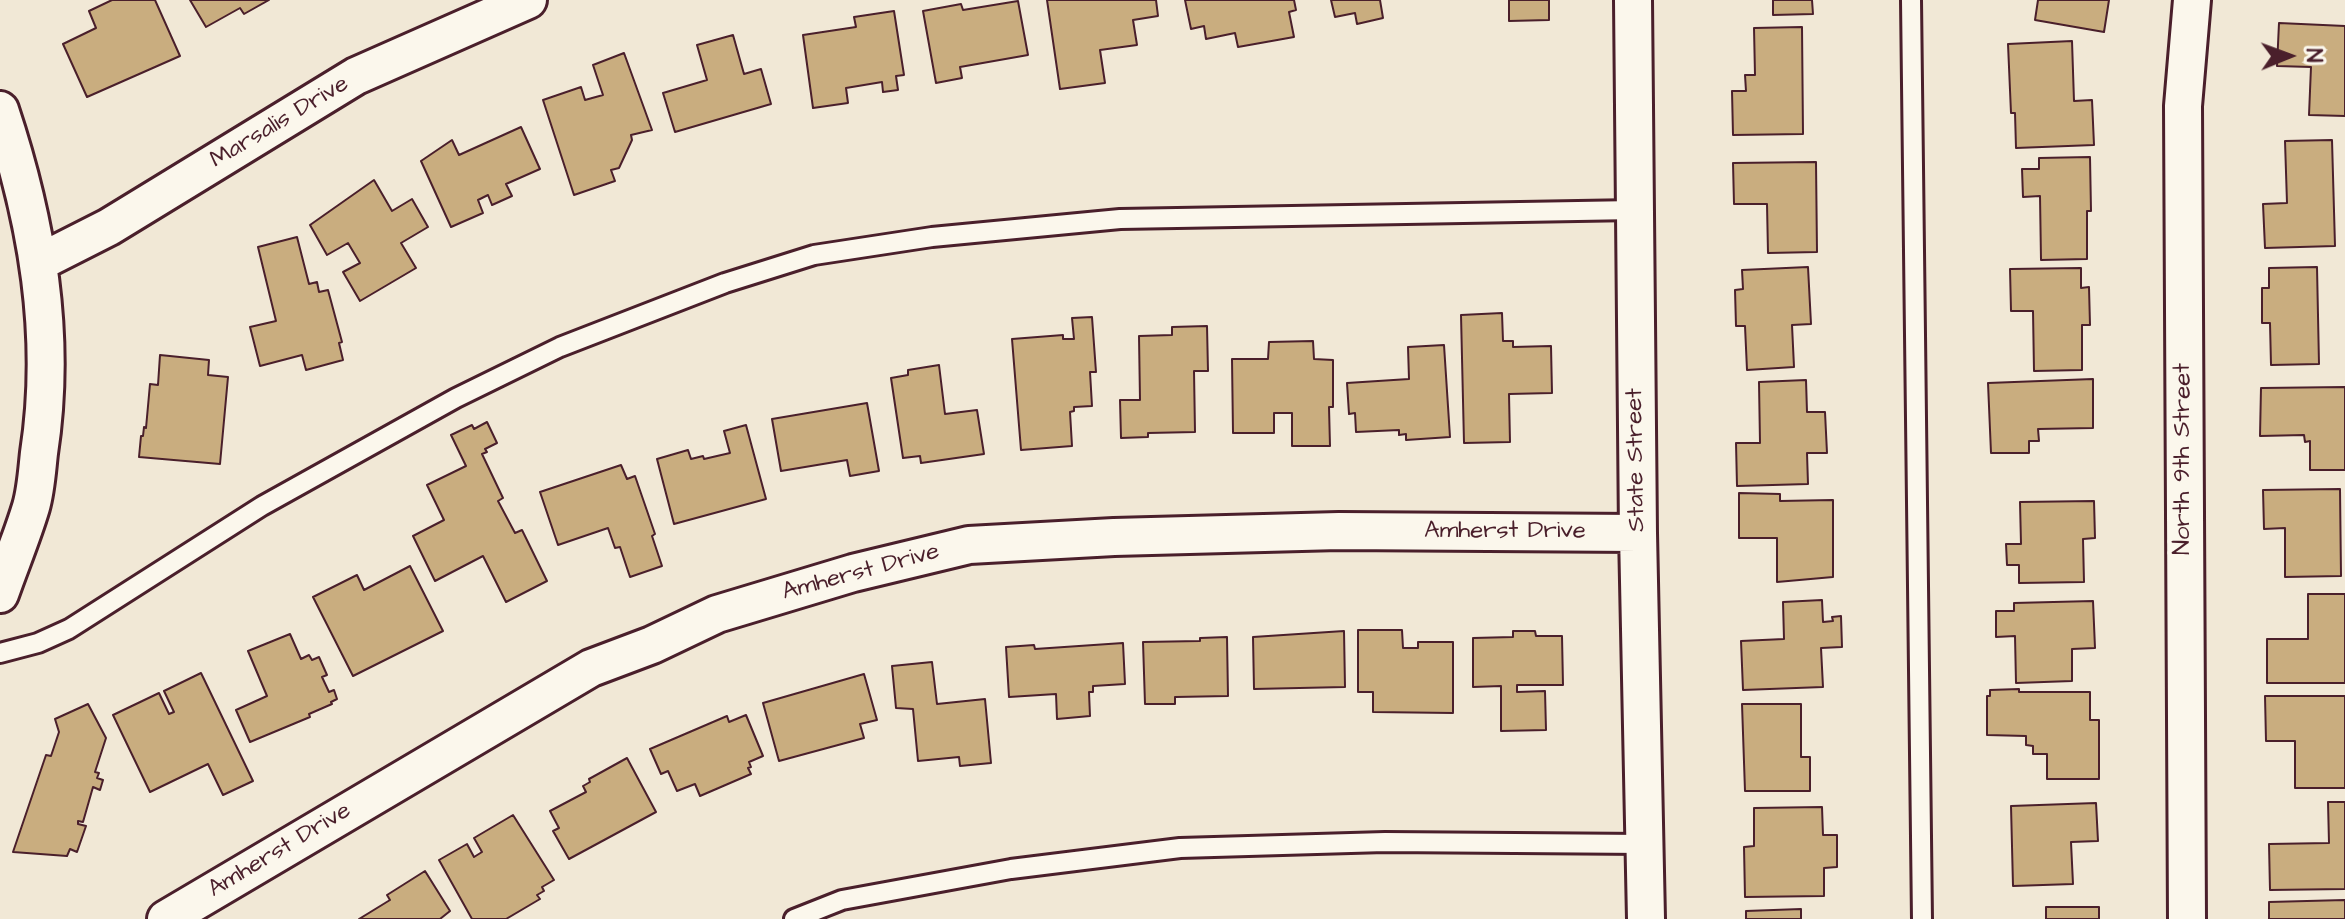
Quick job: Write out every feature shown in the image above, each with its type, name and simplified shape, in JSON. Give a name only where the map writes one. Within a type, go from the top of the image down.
[{"type":"street","name":"Marsalis Drive","points":[[40,262],[109,227],[356,76],[528,0]]},
{"type":"street","name":"State Street","points":[[1633,0],[1638,533],[1646,919]]},
{"type":"street","name":"North 9th Street","points":[[2187,919],[2183,106],[2192,0]]},
{"type":"street","points":[[0,110],[21,172],[40,262],[46,411],[32,505],[0,594]]},
{"type":"street","name":"Amherst Drive","points":[[166,919],[591,668],[652,645],[717,614],[853,573],[969,545],[1114,537],[1339,531],[1638,533]]},
{"type":"lane","points":[[1911,0],[1922,919]]},
{"type":"lane","points":[[0,653],[38,643],[69,629],[262,506],[456,398],[560,347],[725,283],[814,255],[932,237],[1120,219],[1635,210]]},
{"type":"lane","points":[[794,919],[842,900],[950,880],[1011,869],[1180,848],[1385,842],[1645,844]]},
{"type":"building","points":[[112,0],[155,0],[180,56],[87,97],[63,44],[96,28],[89,11]]},
{"type":"building","points":[[190,0],[269,0],[244,14],[240,8],[206,27]]},
{"type":"building","points":[[1047,0],[1156,0],[1158,16],[1133,20],[1137,45],[1100,50],[1105,83],[1060,89]]},
{"type":"building","points":[[1185,0],[1294,0],[1296,10],[1289,12],[1294,37],[1238,47],[1235,33],[1206,39],[1204,26],[1191,29]]},
{"type":"building","points":[[1331,0],[1380,0],[1383,18],[1357,24],[1355,13],[1335,17]]},
{"type":"building","points":[[1509,0],[1549,0],[1549,20],[1509,21]]},
{"type":"building","points":[[1773,0],[1812,0],[1813,14],[1773,15]]},
{"type":"building","points":[[2038,0],[2109,0],[2104,32],[2035,20]]},
{"type":"building","points":[[1018,1],[1028,55],[960,67],[962,78],[936,83],[923,11],[961,4],[963,10]]},
{"type":"building","points":[[894,11],[904,75],[896,76],[898,90],[883,92],[882,82],[846,88],[848,103],[813,108],[803,35],[856,27],[854,17]]},
{"type":"building","points":[[2279,23],[2345,26],[2345,116],[2309,115],[2311,67],[2277,66]]},
{"type":"building","points":[[1802,27],[1803,134],[1733,135],[1732,91],[1746,91],[1745,75],[1755,75],[1754,28]]},
{"type":"building","points":[[733,35],[744,74],[761,69],[771,104],[675,132],[663,93],[707,80],[697,45]]},
{"type":"building","points":[[2072,41],[2074,101],[2092,100],[2094,145],[2016,148],[2008,44]]},
{"type":"building","points":[[624,53],[652,130],[631,135],[632,140],[619,168],[611,170],[615,181],[574,195],[543,100],[581,87],[585,100],[603,95],[593,65]]},
{"type":"building","points":[[521,127],[540,169],[506,184],[512,196],[492,205],[488,195],[478,200],[483,213],[451,227],[421,161],[452,140],[459,155]]},
{"type":"building","points":[[2332,140],[2335,246],[2265,248],[2263,204],[2287,203],[2285,141]]},
{"type":"building","points":[[2090,157],[2091,211],[2087,211],[2087,259],[2041,260],[2040,196],[2023,197],[2022,169],[2039,169],[2039,158]]},
{"type":"building","points":[[1816,162],[1817,252],[1768,253],[1767,204],[1734,204],[1733,163]]},
{"type":"building","points":[[374,180],[392,211],[412,199],[428,227],[401,243],[416,268],[360,301],[343,272],[360,263],[348,243],[327,255],[310,225]]},
{"type":"building","points":[[297,237],[309,284],[317,282],[319,292],[328,290],[342,342],[339,343],[343,360],[306,370],[302,355],[260,366],[250,327],[276,321],[258,247]]},
{"type":"building","points":[[1808,267],[1811,324],[1792,325],[1794,367],[1747,370],[1745,326],[1736,326],[1735,290],[1743,289],[1742,270]]},
{"type":"building","points":[[2317,267],[2319,364],[2271,365],[2270,323],[2262,323],[2262,288],[2269,288],[2269,268]]},
{"type":"building","points":[[2081,268],[2081,288],[2089,287],[2090,325],[2082,325],[2082,370],[2034,371],[2033,311],[2011,311],[2010,269]]},
{"type":"building","points":[[1502,313],[1503,341],[1513,341],[1513,347],[1551,346],[1552,393],[1509,394],[1510,442],[1464,443],[1461,315]]},
{"type":"building","points":[[1092,317],[1096,372],[1090,372],[1092,406],[1074,407],[1074,411],[1070,412],[1072,446],[1021,450],[1012,339],[1063,335],[1063,339],[1074,339],[1072,318]]},
{"type":"building","points":[[1207,326],[1208,371],[1194,371],[1195,432],[1148,433],[1148,437],[1121,438],[1120,400],[1140,400],[1139,336],[1172,335],[1172,327]]},
{"type":"building","points":[[1313,341],[1314,359],[1333,360],[1330,446],[1292,446],[1292,413],[1274,413],[1274,433],[1233,433],[1232,359],[1268,359],[1269,342]]},
{"type":"building","points":[[1444,345],[1450,437],[1406,440],[1406,434],[1399,435],[1399,430],[1356,432],[1355,413],[1349,414],[1347,383],[1409,379],[1408,347]]},
{"type":"building","points":[[160,355],[209,360],[208,375],[228,377],[220,464],[139,457],[141,436],[146,428],[150,384],[158,385]]},
{"type":"building","points":[[939,365],[945,414],[977,410],[984,454],[921,463],[920,456],[903,458],[891,378],[908,375],[908,370]]},
{"type":"building","points":[[2093,379],[2093,428],[2038,429],[2039,441],[2029,441],[2029,453],[1991,453],[1988,383]]},
{"type":"building","points":[[1806,380],[1807,412],[1825,412],[1827,453],[1807,453],[1808,484],[1737,486],[1736,443],[1760,443],[1759,382]]},
{"type":"building","points":[[2345,387],[2345,470],[2310,470],[2310,441],[2305,442],[2304,435],[2260,436],[2261,388]]},
{"type":"building","points":[[867,403],[879,471],[850,476],[847,460],[781,471],[772,419]]},
{"type":"building","points":[[487,422],[497,443],[482,454],[503,498],[498,501],[515,533],[522,530],[547,581],[506,602],[483,556],[435,581],[413,536],[444,520],[427,485],[466,466],[451,435]]},
{"type":"building","points":[[746,425],[766,499],[674,524],[657,459],[688,450],[691,459],[730,453],[724,431]]},
{"type":"building","points":[[621,465],[627,479],[635,476],[655,534],[652,536],[662,566],[630,577],[620,547],[615,548],[608,528],[558,545],[540,492]]},
{"type":"building","points":[[2340,489],[2341,576],[2285,577],[2285,528],[2264,529],[2263,490]]},
{"type":"building","points":[[1739,493],[1780,494],[1780,501],[1833,500],[1833,577],[1777,582],[1777,538],[1739,538]]},
{"type":"building","points":[[2094,501],[2095,538],[2083,539],[2084,582],[2019,583],[2019,565],[2007,565],[2006,544],[2021,544],[2020,502]]},
{"type":"building","points":[[410,566],[443,631],[353,676],[313,597],[357,575],[364,590]]},
{"type":"building","points":[[2308,594],[2345,594],[2345,683],[2267,683],[2267,639],[2308,639]]},
{"type":"building","points":[[1822,600],[1823,622],[1841,616],[1842,647],[1821,648],[1823,687],[1743,690],[1741,641],[1784,639],[1783,602]]},
{"type":"building","points":[[2093,601],[2095,648],[2072,649],[2072,681],[2016,683],[2015,636],[1996,637],[1996,611],[2014,611],[2014,603]]},
{"type":"building","points":[[1358,630],[1402,630],[1403,648],[1418,648],[1418,642],[1453,642],[1453,713],[1373,712],[1373,692],[1358,692]]},
{"type":"building","points":[[1344,631],[1345,687],[1254,689],[1253,637]]},
{"type":"building","points":[[1513,631],[1535,631],[1536,636],[1562,636],[1563,685],[1517,685],[1517,692],[1545,691],[1546,730],[1501,731],[1501,686],[1473,687],[1473,638],[1513,637]]},
{"type":"building","points":[[290,634],[301,659],[309,655],[312,660],[319,657],[327,675],[322,677],[329,692],[334,690],[337,699],[309,714],[310,717],[250,742],[236,710],[267,696],[248,651]]},
{"type":"building","points":[[1227,637],[1228,696],[1175,697],[1175,704],[1145,704],[1143,642]]},
{"type":"building","points":[[1123,643],[1125,684],[1093,686],[1093,692],[1089,692],[1090,716],[1057,719],[1056,694],[1009,697],[1006,647],[1034,645],[1035,649]]},
{"type":"building","points":[[932,662],[937,704],[985,699],[991,763],[960,766],[959,757],[918,761],[913,709],[896,708],[892,666]]},
{"type":"building","points":[[201,673],[253,781],[223,795],[208,764],[150,792],[113,715],[159,693],[169,714],[174,712],[164,691]]},
{"type":"building","points":[[864,674],[877,720],[860,724],[864,738],[779,761],[763,703]]},
{"type":"building","points":[[2019,689],[2019,692],[2090,692],[2090,720],[2099,720],[2099,779],[2047,779],[2047,754],[2033,754],[2033,746],[2026,745],[2026,736],[1987,735],[1987,696],[1990,696],[1990,690]]},
{"type":"building","points":[[2265,696],[2345,696],[2345,788],[2295,788],[2295,741],[2266,741]]},
{"type":"building","points":[[88,704],[106,738],[95,772],[99,773],[97,778],[103,780],[100,790],[93,787],[83,822],[78,821],[78,824],[86,826],[77,852],[70,849],[67,856],[13,852],[46,755],[51,756],[59,732],[55,719]]},
{"type":"building","points":[[1742,704],[1801,704],[1801,757],[1810,757],[1810,791],[1745,791]]},
{"type":"building","points":[[746,715],[763,756],[749,762],[751,774],[700,796],[695,784],[677,791],[668,771],[661,774],[650,749],[727,716],[729,722]]},
{"type":"building","points":[[627,758],[656,812],[569,859],[553,831],[559,828],[550,811],[586,792],[583,786],[590,782],[589,779]]},
{"type":"building","points":[[2328,802],[2345,802],[2345,889],[2270,890],[2269,844],[2329,843]]},
{"type":"building","points":[[2096,803],[2098,841],[2071,842],[2073,884],[2013,886],[2011,806]]},
{"type":"building","points":[[1822,807],[1823,835],[1837,835],[1837,867],[1824,868],[1824,896],[1745,897],[1744,847],[1754,846],[1754,808]]},
{"type":"building","points":[[513,815],[554,880],[542,887],[544,891],[537,895],[540,899],[506,919],[472,919],[439,860],[467,844],[474,857],[482,852],[474,838]]},
{"type":"building","points":[[425,871],[450,911],[440,919],[359,919],[390,900],[387,895]]},
{"type":"building","points":[[2345,900],[2345,919],[2269,919],[2269,902]]},
{"type":"building","points":[[2046,907],[2099,907],[2099,919],[2046,919]]},
{"type":"building","points":[[1801,909],[1801,919],[1746,919],[1746,911]]}]
